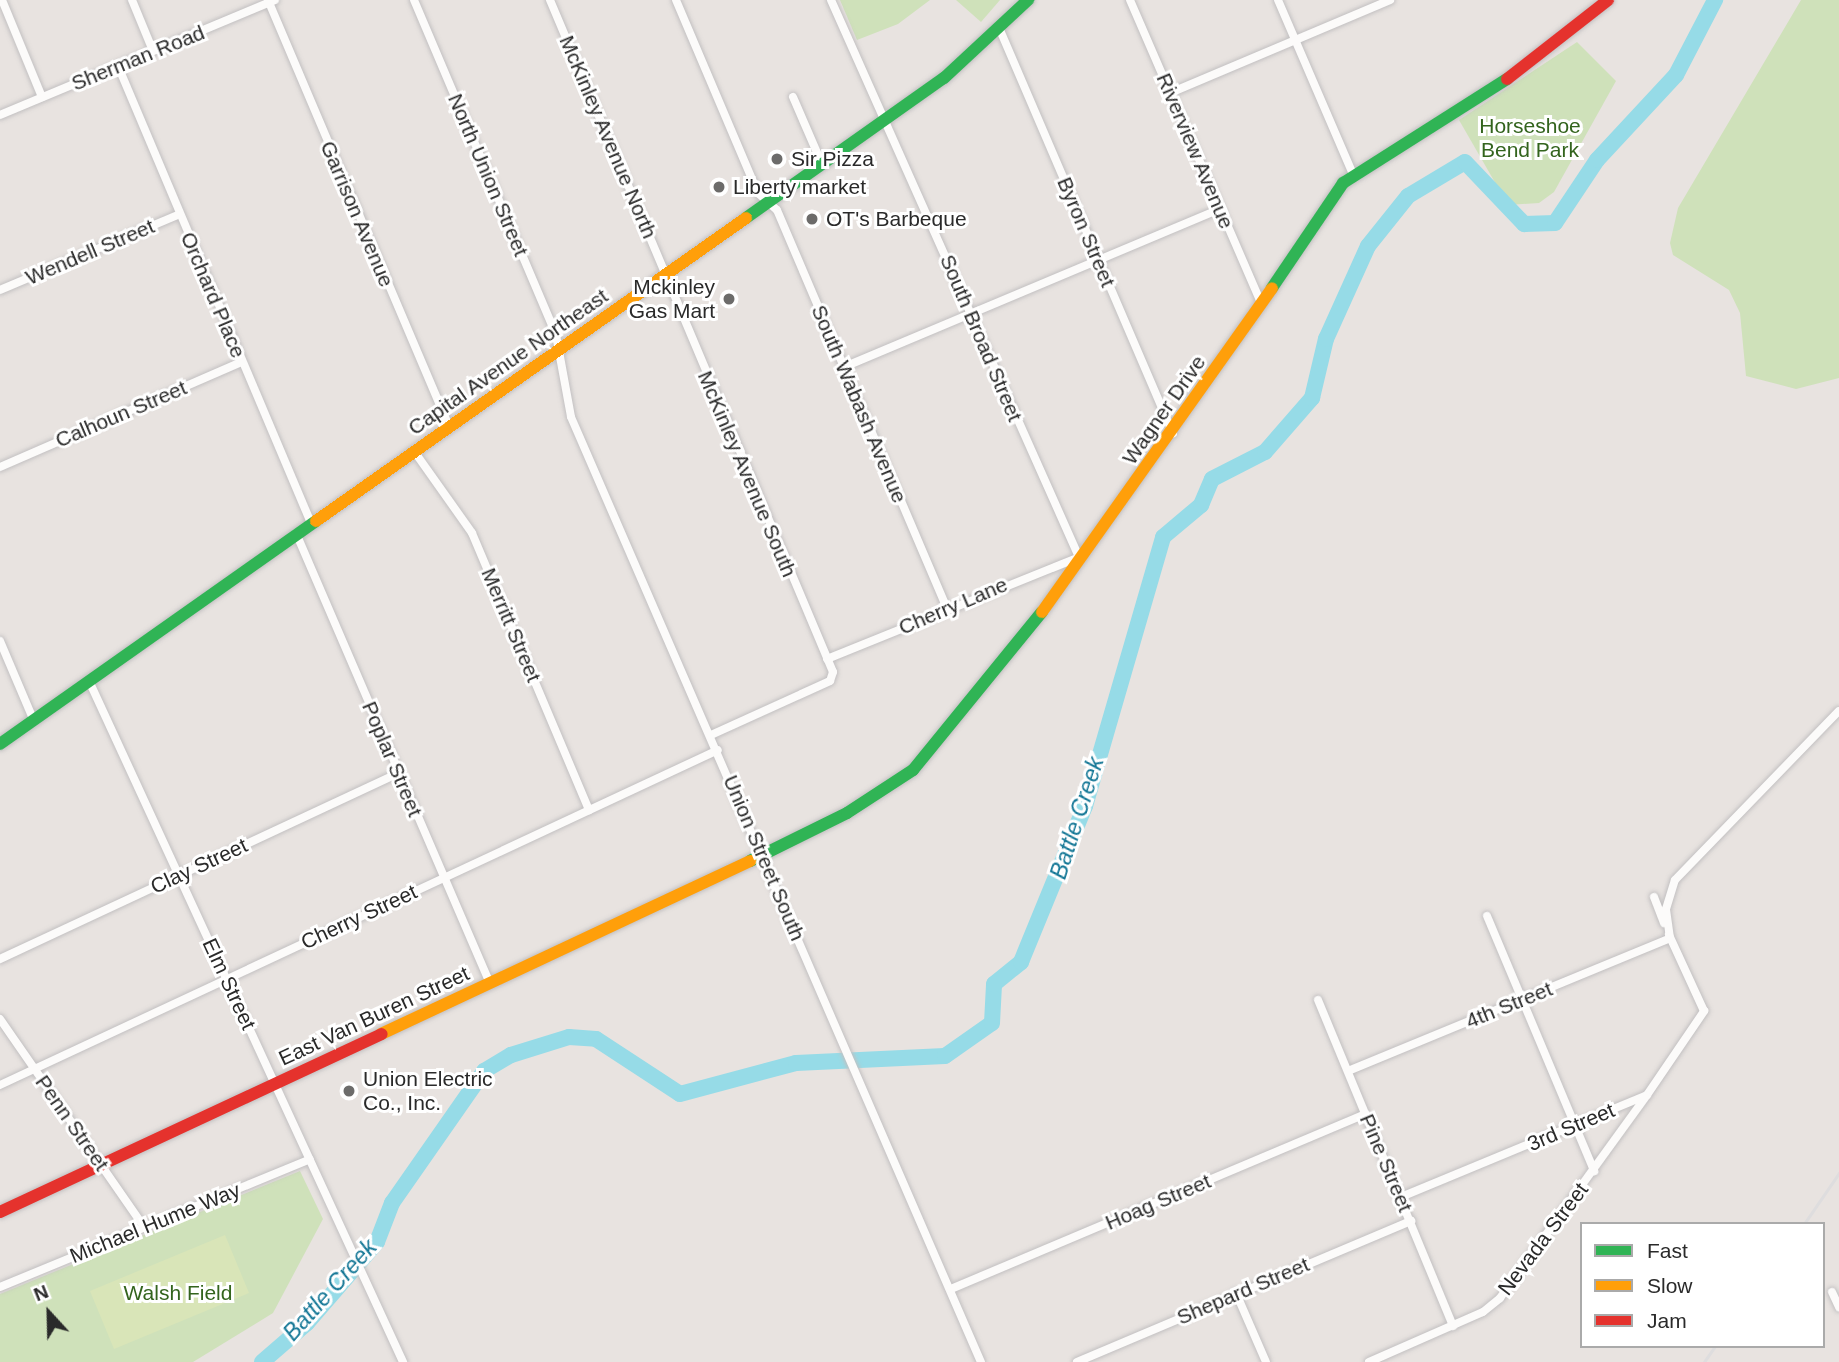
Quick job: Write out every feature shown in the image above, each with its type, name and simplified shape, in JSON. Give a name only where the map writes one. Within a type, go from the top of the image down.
[{"type":"street","points":[[2,0],[42,97]]},
{"type":"street","points":[[132,0],[153,51]]},
{"type":"street","name":"North Union Street","points":[[415,0],[557,351]]},
{"type":"street","name":"McKinley Avenue North","points":[[550,0],[664,274]]},
{"type":"street","name":"South Wabash Avenue","points":[[676,0],[758,193],[768,202],[844,367],[947,608]]},
{"type":"street","name":"South Broad Street","points":[[831,0],[1079,558]]},
{"type":"street","name":"Capital Avenue Northeast","points":[[0,744],[885,119],[1000,30],[1028,0]]},
{"type":"street","name":"Riverview Avenue","points":[[1130,0],[1260,302]]},
{"type":"street","points":[[1278,0],[1353,174]]},
{"type":"street","points":[[1170,93],[1390,0]]},
{"type":"street","name":"Wagner Drive","points":[[764,854],[847,813],[913,770],[1017,646],[1079,558],[1173,434],[1260,302],[1353,174],[1543,56],[1608,0]]},
{"type":"street","name":"Sherman Road","points":[[0,115],[271,1]]},
{"type":"street","name":"Garrison Avenue","points":[[271,1],[449,426]]},
{"type":"street","name":"Byron Street","points":[[1000,30],[1173,434]]},
{"type":"street","name":"Orchard Place","points":[[118,66],[311,523]]},
{"type":"street","points":[[793,97],[822,164]]},
{"type":"street","points":[[844,367],[1220,209]]},
{"type":"street","name":"Wendell Street","points":[[0,290],[180,214]]},
{"type":"street","name":"McKinley Avenue South","points":[[664,274],[833,671],[830,681],[711,735]]},
{"type":"street","name":"Union Street South","points":[[557,351],[571,417],[764,854],[981,1362]]},
{"type":"street","name":"Calhoun Street","points":[[0,467],[241,362]]},
{"type":"street","name":"Merritt Street","points":[[414,451],[472,533],[589,810]]},
{"type":"street","name":"Poplar Street","points":[[296,533],[490,983]]},
{"type":"street","name":"Cherry Lane","points":[[827,659],[947,608],[1079,558]]},
{"type":"street","points":[[0,641],[34,721]]},
{"type":"street","name":"Elm Street","points":[[90,683],[403,1362]]},
{"type":"street","points":[[1670,938],[1666,909],[1675,880],[1839,711]]},
{"type":"street","name":"Cherry Street","points":[[0,1085],[718,750]]},
{"type":"street","name":"Clay Street","points":[[0,959],[398,774]]},
{"type":"street","name":"East Van Buren Street","points":[[0,1212],[764,854]]},
{"type":"street","points":[[1647,1095],[1704,1011],[1654,897]]},
{"type":"street","points":[[1487,916],[1594,1171]]},
{"type":"street","name":"4th Street","points":[[1348,1071],[1670,938]]},
{"type":"street","name":"Pine Street","points":[[1318,1000],[1453,1326]]},
{"type":"street","name":"Penn Street","points":[[0,1019],[144,1227]]},
{"type":"street","name":"3rd Street","points":[[1401,1197],[1647,1095]]},
{"type":"street","name":"Nevada Street","points":[[1369,1362],[1453,1326],[1500,1298],[1647,1095]]},
{"type":"street","name":"Hoag Street","points":[[951,1289],[1366,1114]]},
{"type":"street","name":"Michael Hume Way","points":[[0,1287],[310,1160]]},
{"type":"street","name":"Shepard Street","points":[[1077,1362],[1410,1221]]},
{"type":"street","points":[[1832,1292],[1839,1307]]},
{"type":"street","points":[[1236,1293],[1266,1362]]},
{"type":"green space","points":[[840,0],[930,0],[898,24],[857,40]]},
{"type":"green space","points":[[956,0],[1000,0],[981,22]]},
{"type":"green space","points":[[1801,0],[1839,0],[1839,378],[1796,389],[1746,376],[1740,313],[1729,290],[1673,255],[1670,243],[1678,208]]},
{"type":"green space","name":"Horseshoe Bend Park","points":[[1577,42],[1616,81],[1554,192],[1539,203],[1508,205],[1459,120]]},
{"type":"green space","name":"Walsh Field","points":[[300,1171],[323,1219],[273,1313],[193,1362],[0,1362],[0,1294]]},
{"type":"green space","points":[[225,1235],[249,1293],[114,1349],[90,1291]]},
{"type":"waterway","name":"Battle Creek","points":[[262,1362],[307,1323],[377,1242],[392,1203],[484,1071],[511,1055],[569,1037],[596,1039],[680,1094],[796,1063],[945,1056],[992,1023],[994,984],[1021,962],[1085,806],[1163,537],[1201,505],[1212,479],[1265,452],[1312,398],[1326,339],[1368,246],[1408,196],[1465,162],[1524,224],[1555,223],[1597,160],[1676,75],[1715,0]]},
{"type":"railway","points":[[1805,1222],[1839,1173]]},
{"type":"railway","points":[[1704,1362],[1714,1348]]},
{"type":"traffic: fast","points":[[746,218],[944,78],[1028,0]]},
{"type":"traffic: fast","points":[[1272,288],[1343,183],[1507,79]]},
{"type":"traffic: fast","points":[[0,744],[316,521]]},
{"type":"traffic: fast","points":[[750,861],[847,813],[913,770],[1042,612]]},
{"type":"traffic: slow","points":[[316,521],[746,218]]},
{"type":"traffic: slow","points":[[1042,612],[1272,288]]},
{"type":"traffic: slow","points":[[381,1034],[750,861]]},
{"type":"traffic: jam","points":[[1507,79],[1608,0]]},
{"type":"traffic: jam","points":[[0,1212],[381,1034]]},
{"type":"place","name":"Sir Pizza","points":[[777,159]]},
{"type":"place","name":"Liberty market","points":[[719,187]]},
{"type":"place","name":"OT's Barbeque","points":[[812,219]]},
{"type":"place","name":"Mckinley Gas Mart","points":[[729,299]]},
{"type":"place","name":"Union Electric Co., Inc.","points":[[349,1091]]}]
